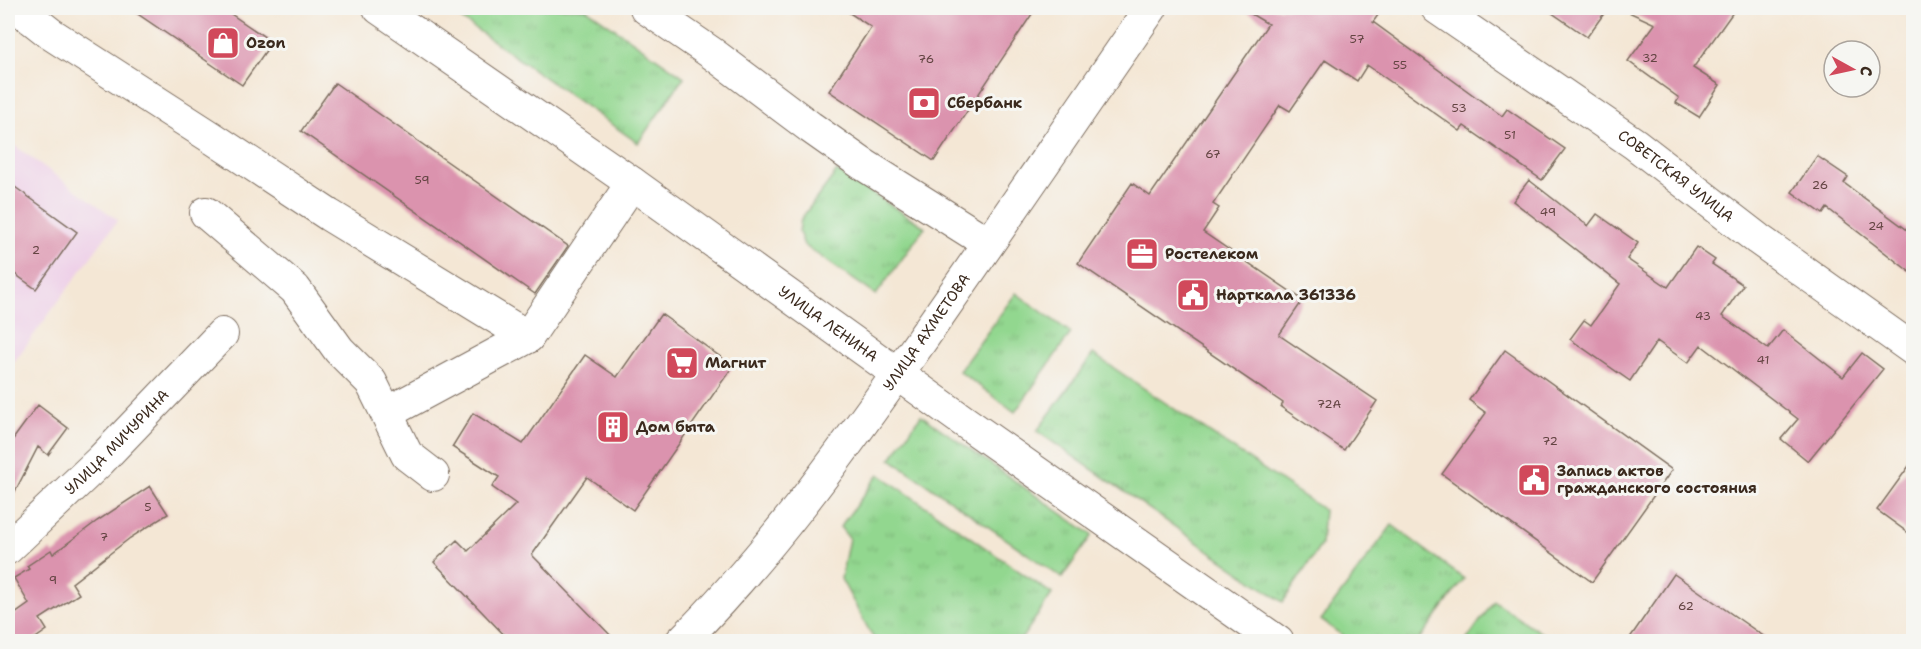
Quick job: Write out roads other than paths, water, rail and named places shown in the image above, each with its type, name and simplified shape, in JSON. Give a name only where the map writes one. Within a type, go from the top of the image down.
[{"type":"street","name":"УЛИЦА ЛЕНИНА","points":[[379,8],[632,183],[1278,642]]},
{"type":"street","points":[[646,8],[713,54],[853,157],[988,243]]},
{"type":"street","name":"УЛИЦА АХМЕТОВА","points":[[681,642],[724,600],[820,481],[898,374],[1151,8]]},
{"type":"street","name":"СОВЕТСКАЯ УЛИЦА","points":[[1437,8],[1635,144],[1758,239],[1914,350]]},
{"type":"street","points":[[27,11],[51,34],[211,136],[328,215],[528,337]]},
{"type":"street","points":[[387,413],[528,337],[632,183]]},
{"type":"street","points":[[206,213],[295,289],[339,350],[371,382],[407,455],[433,475]]},
{"type":"street","name":"УЛИЦА МИЧУРИНА","points":[[8,548],[100,461],[222,334]]},
{"type":"place","name":"Ozon","points":[[223,43]]},
{"type":"place","name":"Сбербанк","points":[[924,103]]},
{"type":"place","name":"Ростелеком","points":[[1142,254]]},
{"type":"place","name":"Нарткала 361336","points":[[1193,295]]},
{"type":"place","name":"Магнит","points":[[682,363]]},
{"type":"place","name":"Дом быта","points":[[613,427]]},
{"type":"place","name":"Запись актов гражданского состояния","points":[[1534,480]]}]
